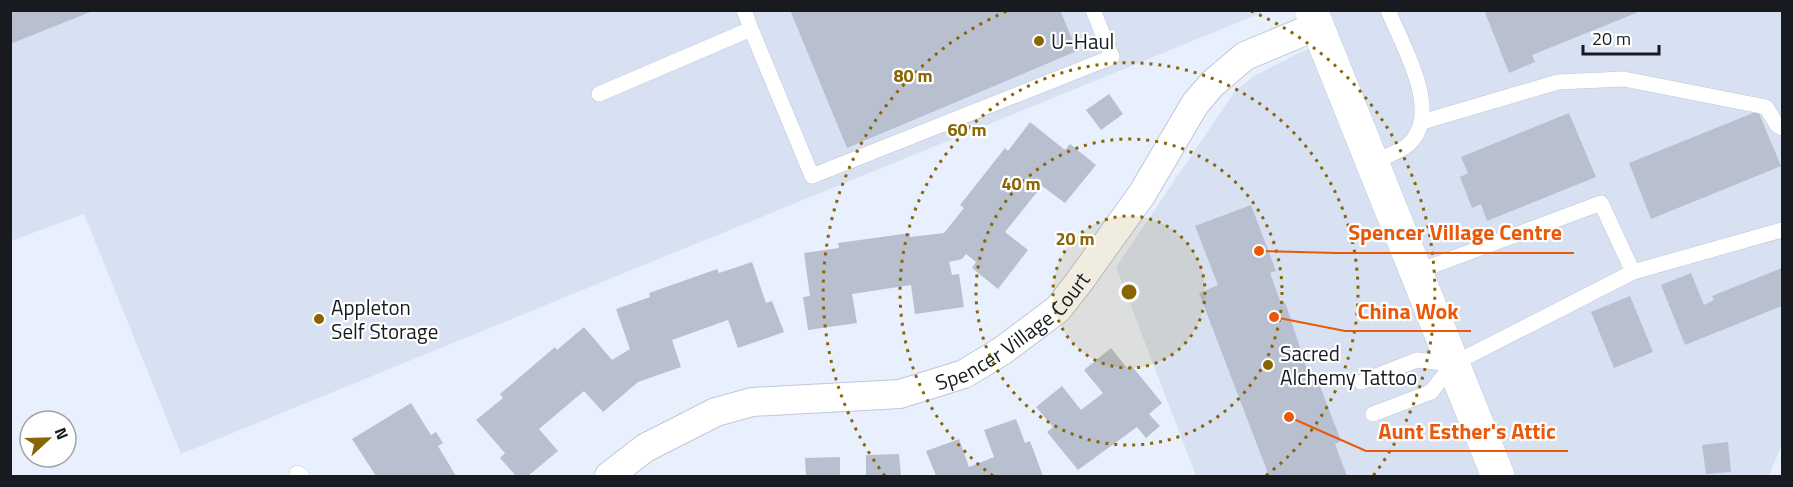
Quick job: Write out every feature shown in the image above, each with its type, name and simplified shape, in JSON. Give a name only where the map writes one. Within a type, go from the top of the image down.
[{"type":"street","points":[[1314,18],[1498,477]]},
{"type":"street","name":"Spencer Village Court","points":[[609,477],[645,448],[716,412],[752,402],[900,394],[964,374],[1002,351],[1058,309],[1142,194],[1195,104],[1212,84],[1245,56],[1314,18]]},
{"type":"lane","points":[[744,10],[812,176],[1112,57],[1093,10]]},
{"type":"lane","points":[[1372,163],[1409,143],[1422,122],[1423,96],[1388,10]]},
{"type":"lane","points":[[598,94],[751,29]]},
{"type":"lane","points":[[1422,122],[1558,82],[1624,79],[1766,107],[1777,125],[1782,128]]},
{"type":"lane","points":[[1416,272],[1601,203],[1633,272]]},
{"type":"lane","points":[[1373,414],[1431,392],[1453,364],[1633,272],[1782,230]]},
{"type":"lane","points":[[1361,382],[1417,360],[1453,364]]},
{"type":"shaded area","name":"Appleton Self Storage","points":[[10,11],[1266,11],[181,454],[84,214],[11,241]]},
{"type":"shaded area","points":[[1311,11],[1782,11],[1782,444],[1769,476],[1498,476]]},
{"type":"shaded area","points":[[1309,48],[1483,476],[1196,476],[1116,267],[1235,91],[1254,76]]},
{"type":"building","points":[[10,10],[93,10],[93,11],[10,44]]},
{"type":"building","points":[[790,10],[1060,10],[1077,51],[847,148]]},
{"type":"building","points":[[1484,10],[1641,11],[1532,55],[1535,62],[1509,73]]},
{"type":"building","points":[[1109,94],[1123,114],[1101,130],[1086,110]]},
{"type":"building","points":[[1758,111],[1781,166],[1651,219],[1629,163]]},
{"type":"building","points":[[1569,113],[1596,177],[1487,221],[1481,204],[1472,208],[1460,177],[1468,173],[1461,157]]},
{"type":"building","points":[[1030,122],[1065,150],[1070,144],[1096,165],[1065,203],[1042,186],[1005,232],[1028,250],[998,289],[972,268],[976,262],[966,254],[962,259],[949,262],[952,275],[959,274],[964,307],[915,314],[911,285],[852,294],[857,323],[808,330],[803,297],[810,296],[804,253],[839,248],[838,243],[910,233],[910,237],[944,233],[964,208],[960,205],[1005,148],[1008,151]]},
{"type":"building","points":[[1251,205],[1276,271],[1270,273],[1281,303],[1285,302],[1309,375],[1315,373],[1341,441],[1335,444],[1347,476],[1269,476],[1199,293],[1218,285],[1195,226]]},
{"type":"building","points":[[752,262],[766,303],[772,301],[784,332],[738,348],[728,320],[672,340],[681,367],[638,382],[603,412],[584,391],[539,429],[558,451],[528,476],[516,476],[500,458],[505,453],[476,420],[503,398],[500,394],[555,347],[557,350],[584,327],[612,360],[630,349],[616,309],[650,297],[649,293],[717,269],[719,273]]},
{"type":"building","points":[[1782,268],[1782,306],[1685,345],[1661,285],[1691,273],[1704,305],[1714,300],[1712,296]]},
{"type":"building","points":[[1630,296],[1653,352],[1614,368],[1591,312]]},
{"type":"building","points":[[1111,348],[1127,368],[1131,365],[1162,403],[1149,414],[1160,426],[1146,438],[1137,427],[1078,470],[1047,432],[1053,427],[1036,407],[1062,386],[1081,410],[1103,393],[1084,370]]},
{"type":"building","points":[[411,403],[431,435],[436,432],[443,443],[438,446],[456,476],[376,476],[352,439]]},
{"type":"building","points":[[1016,419],[1025,443],[1030,441],[1043,476],[936,476],[926,451],[959,439],[969,467],[994,457],[984,430]]},
{"type":"building","points":[[1728,442],[1731,472],[1706,474],[1702,445]]},
{"type":"building","points":[[899,454],[901,476],[866,476],[866,455]]},
{"type":"building","points":[[840,457],[840,476],[806,476],[805,458]]},
{"type":"place","name":"U-Haul","points":[[1039,41]]},
{"type":"place","name":"Spencer Village Centre","points":[[1259,251]]},
{"type":"place","name":"China Wok","points":[[1274,317]]},
{"type":"place","name":"Appleton Self Storage","points":[[319,319]]},
{"type":"place","name":"Sacred Alchemy Tattoo","points":[[1268,365]]},
{"type":"place","name":"Aunt Esther's Attic","points":[[1289,417]]}]
